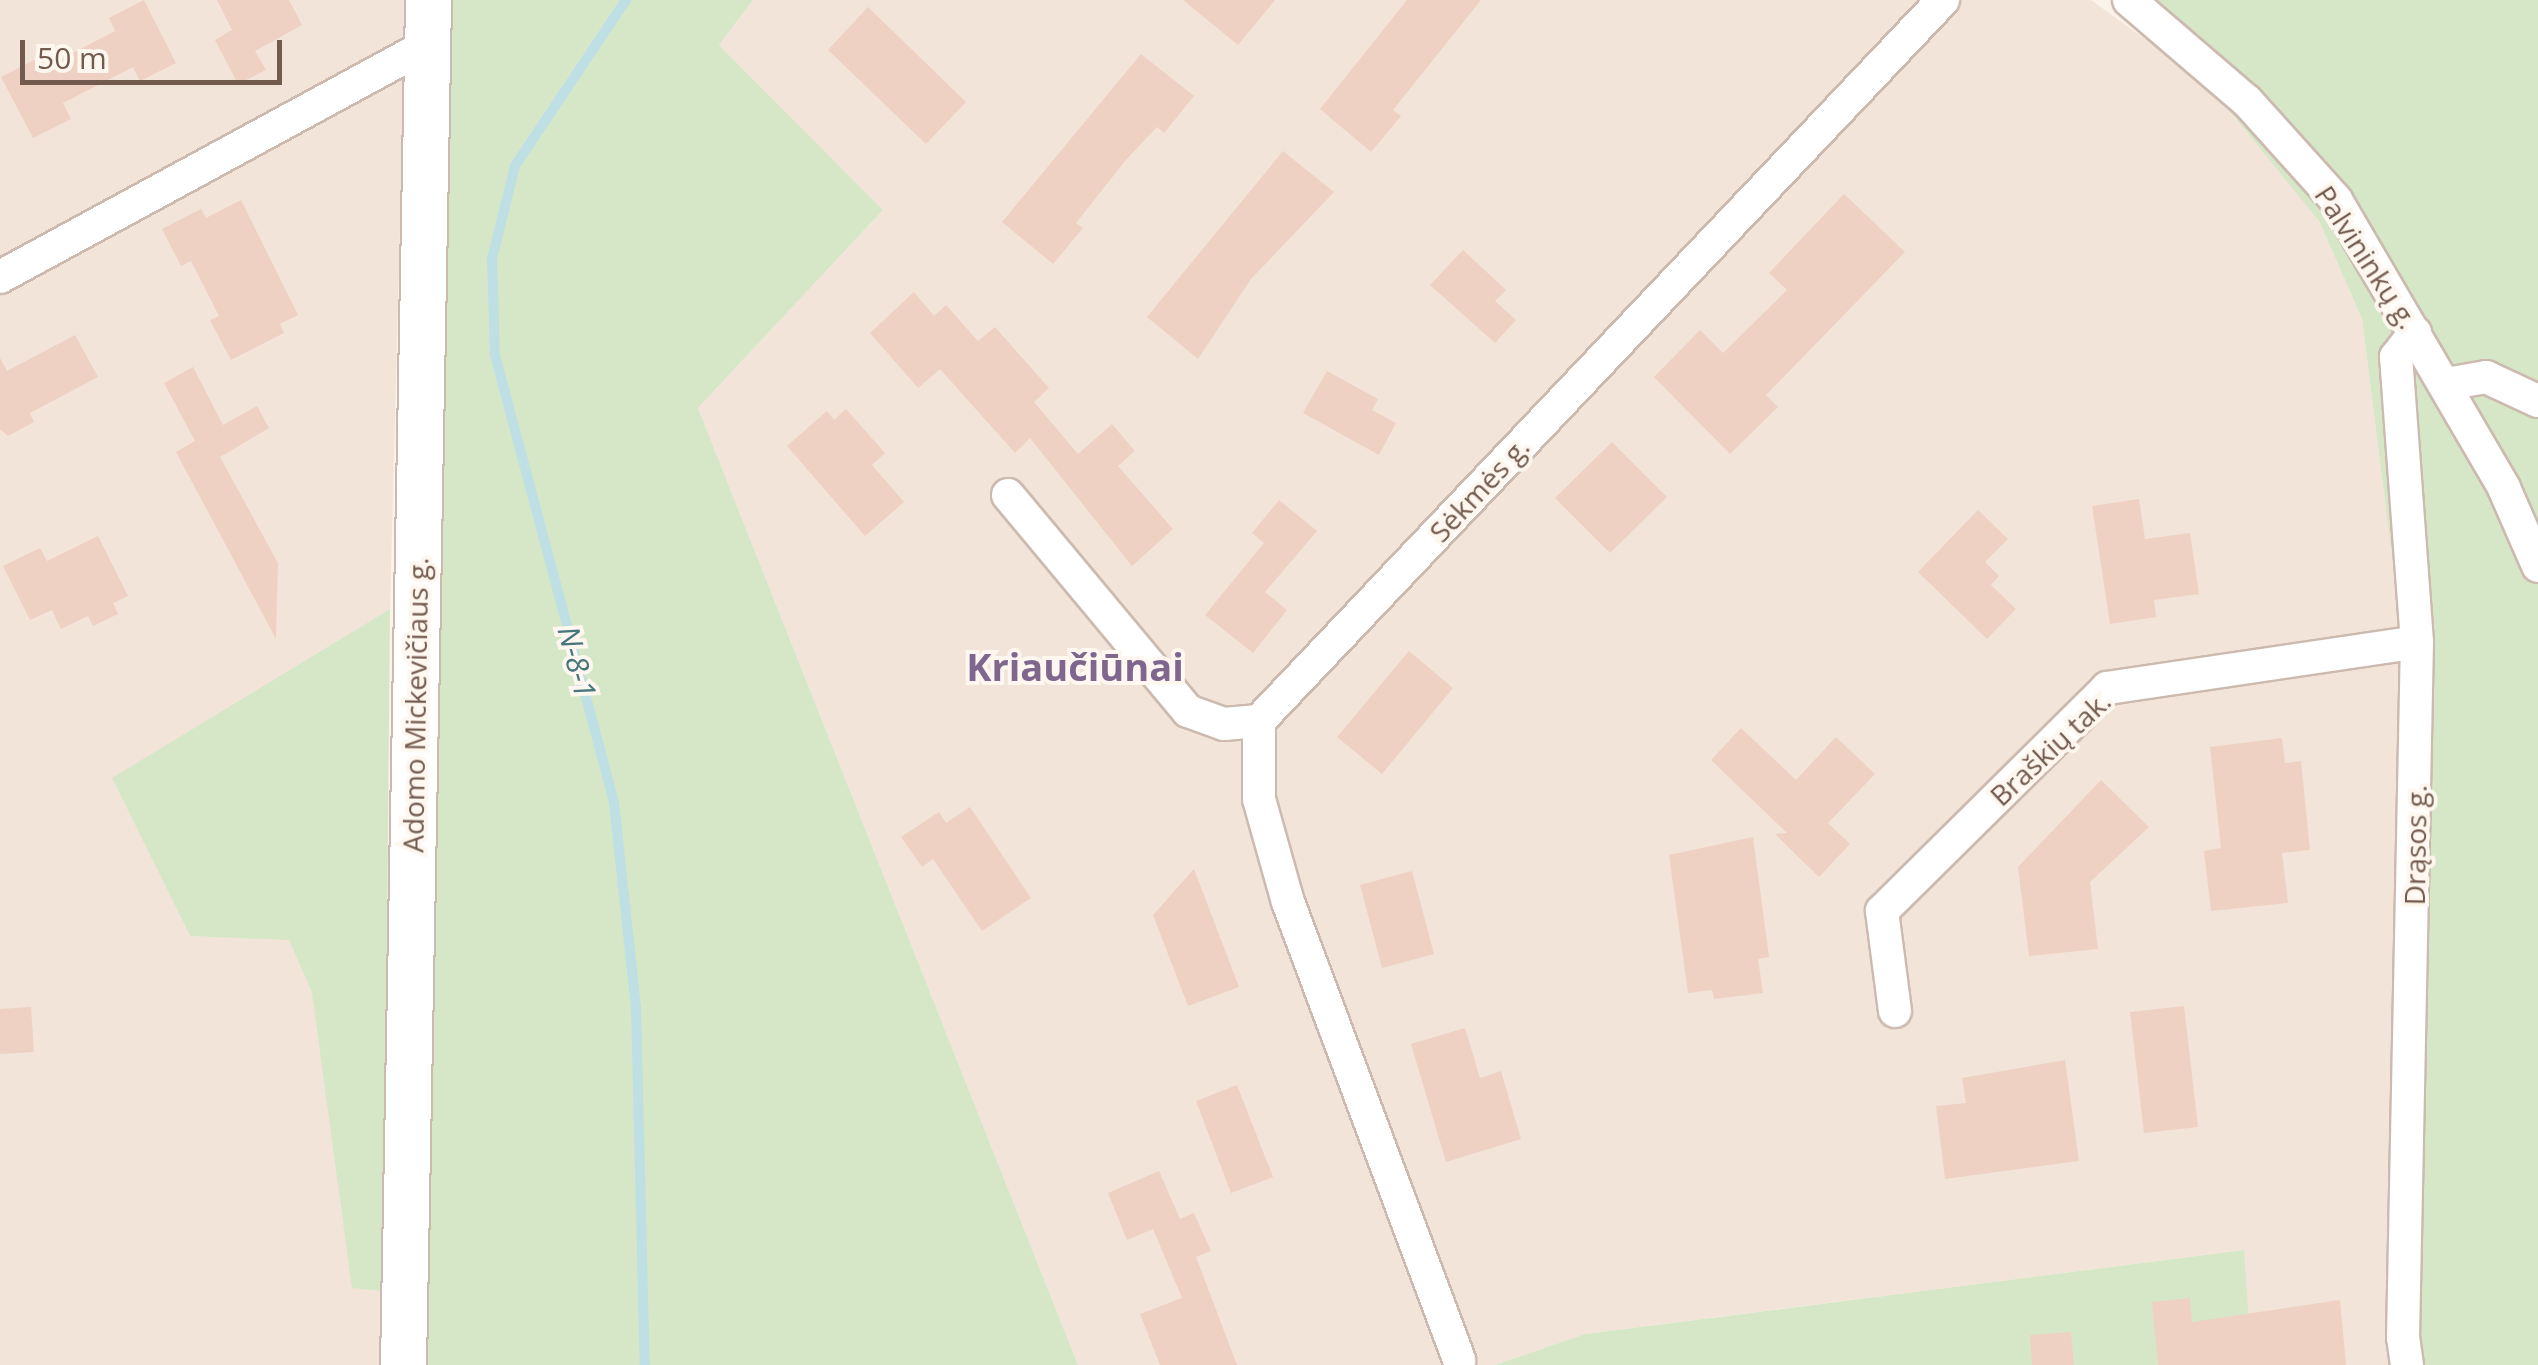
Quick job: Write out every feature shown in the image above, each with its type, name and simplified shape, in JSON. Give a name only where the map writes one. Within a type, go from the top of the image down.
[{"type":"main road","name":"Adomo Mickevičiaus g.","points":[[403,1365],[428,0]]},
{"type":"street","name":"Sėkmės g.","points":[[1259,721],[1943,0]]},
{"type":"street","name":"Palvininkų g.","points":[[2129,0],[2247,101],[2336,200],[2504,488],[2538,566]]},
{"type":"street","points":[[0,277],[427,45]]},
{"type":"street","name":"Drąsos g.","points":[[2408,1365],[2403,1338],[2418,642],[2396,358],[2416,333]]},
{"type":"street","points":[[2446,384],[2467,376],[2486,378],[2538,401]]},
{"type":"street","points":[[1008,496],[1188,711],[1224,724],[1259,721],[1259,799],[1288,902],[1459,1360]]},
{"type":"street","name":"Braškių tak.","points":[[1895,1011],[1882,912],[2107,688],[2418,642]]},
{"type":"shaded area","points":[[0,0],[406,0],[390,609],[113,779],[190,936],[289,939],[312,993],[384,1291],[383,1365],[0,1365]]},
{"type":"shaded area","points":[[753,0],[2091,0],[2218,92],[2319,221],[2362,319],[2400,621],[2399,1365],[2252,1365],[2243,1250],[1585,1334],[1495,1365],[1078,1365],[698,408],[883,210],[719,45]]},
{"type":"green space","points":[[444,0],[753,0],[719,45],[883,210],[698,408],[1078,1365],[422,1365]]},
{"type":"green space","points":[[2140,0],[2538,0],[2538,1365],[2399,1365],[2400,621],[2362,319],[2319,221]]},
{"type":"green space","points":[[390,609],[384,1291],[352,1288],[312,993],[289,940],[190,936],[112,778]]},
{"type":"green space","points":[[2244,1250],[2252,1365],[1495,1365],[1585,1334]]},
{"type":"building","points":[[144,0],[176,63],[140,81],[133,67],[63,103],[71,119],[33,138],[1,77],[40,57],[46,67],[115,31],[109,18]]},
{"type":"building","points":[[217,0],[289,0],[302,25],[255,51],[266,70],[238,84],[215,40],[232,30]]},
{"type":"building","points":[[1183,0],[1275,0],[1238,45]]},
{"type":"building","points":[[1407,0],[1481,0],[1393,110],[1401,116],[1371,152],[1320,109]]},
{"type":"building","points":[[868,7],[966,102],[926,144],[828,50]]},
{"type":"building","points":[[1141,54],[1194,96],[1164,133],[1157,127],[1125,161],[1076,223],[1083,228],[1053,264],[1002,222]]},
{"type":"building","points":[[1283,151],[1334,192],[1251,279],[1198,359],[1147,317]]},
{"type":"building","points":[[1844,194],[1905,252],[1766,395],[1778,407],[1730,454],[1654,377],[1700,330],[1723,353],[1787,290],[1769,273]]},
{"type":"building","points":[[241,200],[298,315],[280,324],[284,333],[231,360],[210,320],[219,316],[191,261],[181,266],[162,229],[201,209],[206,218]]},
{"type":"building","points":[[1463,250],[1506,290],[1495,301],[1516,320],[1495,343],[1430,285]]},
{"type":"building","points":[[914,292],[934,316],[946,305],[978,341],[995,327],[1049,388],[1034,402],[1078,454],[1112,424],[1135,451],[1118,466],[1173,529],[1132,566],[1030,438],[1015,453],[940,369],[918,388],[870,333]]},
{"type":"building","points":[[75,335],[98,377],[30,413],[34,422],[8,436],[0,429],[0,358],[7,371]]},
{"type":"building","points":[[193,367],[223,425],[257,406],[269,428],[220,457],[278,563],[276,639],[176,452],[195,441],[164,383]]},
{"type":"building","points":[[1327,371],[1378,399],[1372,410],[1396,423],[1379,455],[1303,413]]},
{"type":"building","points":[[846,409],[885,453],[872,465],[904,502],[865,536],[787,446],[827,411],[834,420]]},
{"type":"building","points":[[1612,442],[1667,497],[1610,553],[1555,498]]},
{"type":"building","points":[[2139,499],[2145,539],[2190,533],[2199,594],[2154,600],[2156,617],[2110,624],[2092,506]]},
{"type":"building","points":[[1279,500],[1317,531],[1265,592],[1287,610],[1253,653],[1205,615],[1264,543],[1252,533]]},
{"type":"building","points":[[1978,510],[2008,539],[1985,562],[1999,576],[1991,585],[2016,609],[1987,639],[1918,572]]},
{"type":"building","points":[[98,536],[128,596],[113,603],[118,614],[93,626],[88,616],[61,629],[52,610],[30,620],[3,566],[40,548],[47,561]]},
{"type":"building","points":[[1409,651],[1453,688],[1382,774],[1337,737]]},
{"type":"building","points":[[1741,728],[1796,780],[1836,737],[1875,774],[1828,823],[1850,844],[1819,877],[1775,834],[1787,833],[1711,760]]},
{"type":"building","points":[[2282,738],[2285,763],[2301,761],[2310,850],[2282,853],[2288,903],[2211,911],[2204,851],[2221,848],[2210,747]]},
{"type":"building","points":[[2101,780],[2149,827],[2090,882],[2098,949],[2029,956],[2018,867]]},
{"type":"building","points":[[970,807],[1031,898],[982,931],[933,859],[922,867],[901,837],[939,812],[946,823]]},
{"type":"building","points":[[1753,837],[1769,957],[1758,959],[1763,993],[1714,999],[1712,990],[1688,993],[1669,855]]},
{"type":"building","points":[[1194,869],[1239,987],[1188,1006],[1153,915]]},
{"type":"building","points":[[1412,871],[1434,954],[1382,968],[1360,885]]},
{"type":"building","points":[[2184,1006],[2198,1127],[2144,1133],[2130,1012]]},
{"type":"building","points":[[31,1007],[34,1052],[0,1054],[0,1009]]},
{"type":"building","points":[[1465,1028],[1480,1078],[1501,1071],[1521,1139],[1446,1162],[1411,1044]]},
{"type":"building","points":[[2065,1060],[2079,1161],[1945,1179],[1936,1106],[1966,1103],[1962,1078]]},
{"type":"building","points":[[1237,1085],[1273,1177],[1231,1193],[1196,1101]]},
{"type":"building","points":[[1159,1171],[1180,1219],[1194,1213],[1211,1251],[1196,1257],[1237,1365],[1160,1365],[1140,1314],[1182,1298],[1153,1229],[1127,1240],[1108,1193]]},
{"type":"building","points":[[2190,1298],[2192,1322],[2340,1300],[2346,1365],[2158,1365],[2152,1302]]},
{"type":"building","points":[[2071,1332],[2074,1365],[2032,1365],[2030,1335]]},
{"type":"waterway","name":"N-8-1","points":[[626,0],[515,166],[492,259],[495,355],[614,802],[636,1008],[645,1365]]},
{"type":"district","name":"Kriaučiūnai","points":[[1075,667]]}]
